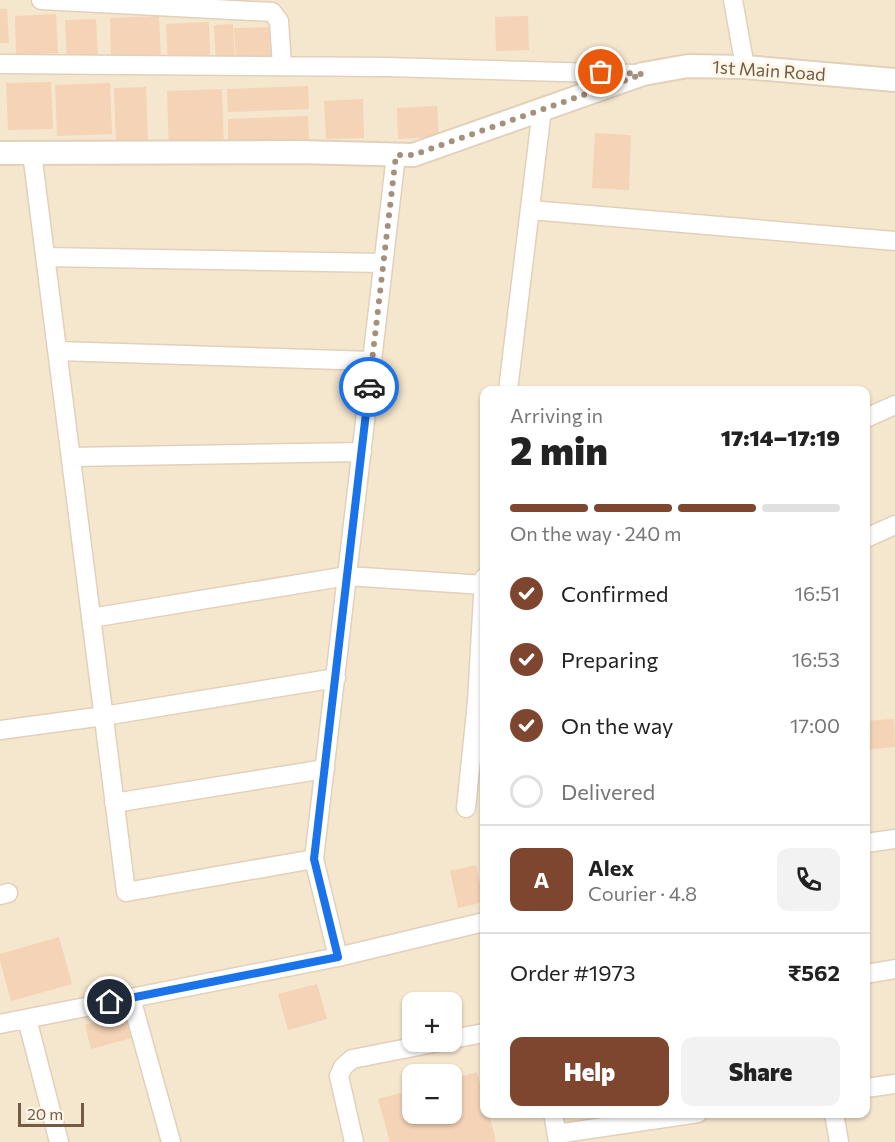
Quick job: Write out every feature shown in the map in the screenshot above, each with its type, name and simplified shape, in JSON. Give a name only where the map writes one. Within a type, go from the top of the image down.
[{"type":"street","points":[[41,0],[272,12],[279,21],[282,66]]},
{"type":"street","points":[[733,0],[745,67]]},
{"type":"street","points":[[0,64],[282,66],[643,74]]},
{"type":"street","name":"1st Main Road","points":[[0,153],[298,152],[413,155],[643,74],[688,66],[745,67],[895,80]]},
{"type":"street","points":[[509,386],[542,108]]},
{"type":"street","points":[[32,153],[126,892],[314,859]]},
{"type":"street","points":[[338,957],[314,859],[396,155]]},
{"type":"street","points":[[531,210],[895,241]]},
{"type":"street","points":[[45,257],[383,263]]},
{"type":"street","points":[[58,351],[372,361]]},
{"type":"street","points":[[870,416],[895,405]]},
{"type":"street","points":[[71,457],[362,452]]},
{"type":"street","points":[[870,536],[895,525]]},
{"type":"street","points":[[91,618],[347,576],[480,583]]},
{"type":"street","points":[[0,730],[104,717],[336,678]]},
{"type":"street","points":[[466,808],[480,708]]},
{"type":"street","points":[[114,803],[325,769]]},
{"type":"street","points":[[870,842],[895,839]]},
{"type":"street","points":[[0,1024],[338,957],[480,923]]},
{"type":"street","points":[[870,973],[895,969]]},
{"type":"street","points":[[131,998],[171,1142]]},
{"type":"street","points":[[27,1019],[59,1142]]},
{"type":"street","points":[[462,1038],[480,1034]]},
{"type":"street","points":[[354,1142],[339,1076],[343,1067],[352,1059],[402,1049]]},
{"type":"street","points":[[870,1087],[895,1084]]},
{"type":"street","points":[[555,1118],[558,1138],[670,1118]]},
{"type":"street","points":[[835,1118],[839,1142]]},
{"type":"shaded area","points":[[0,0],[895,0],[895,1142],[0,1142]]},
{"type":"building","points":[[0,9],[7,9],[9,43],[0,43]]},
{"type":"building","points":[[56,14],[58,53],[16,55],[15,16]]},
{"type":"building","points":[[159,16],[161,59],[111,61],[110,18]]},
{"type":"building","points":[[528,16],[529,50],[496,51],[495,17]]},
{"type":"building","points":[[96,19],[98,61],[67,62],[65,20]]},
{"type":"building","points":[[209,22],[210,61],[168,63],[166,24]]},
{"type":"building","points":[[233,24],[235,62],[216,63],[214,25]]},
{"type":"building","points":[[278,27],[279,57],[236,58],[234,28]]},
{"type":"building","points":[[51,82],[53,129],[8,130],[6,83]]},
{"type":"building","points":[[110,83],[112,134],[57,136],[55,85]]},
{"type":"building","points":[[308,86],[309,109],[228,112],[227,89]]},
{"type":"building","points":[[146,87],[148,141],[116,142],[114,88]]},
{"type":"building","points":[[222,89],[224,148],[169,150],[167,91]]},
{"type":"building","points":[[363,99],[364,138],[326,139],[324,101]]},
{"type":"building","points":[[437,106],[439,137],[398,139],[397,108]]},
{"type":"building","points":[[308,116],[309,142],[228,145],[228,119]]},
{"type":"building","points":[[595,133],[631,135],[629,190],[592,188]]},
{"type":"building","points":[[894,719],[895,747],[870,750],[870,721]]},
{"type":"building","points":[[476,865],[480,884],[480,903],[458,908],[450,871]]},
{"type":"building","points":[[59,937],[72,984],[11,1001],[0,954]]},
{"type":"building","points":[[317,984],[327,1019],[288,1030],[278,994]]},
{"type":"building","points":[[128,1013],[135,1037],[91,1049],[85,1025]]},
{"type":"building","points":[[477,1072],[480,1083],[480,1118],[490,1118],[496,1142],[390,1142],[378,1099],[402,1093],[402,1124],[462,1124],[462,1076]]},
{"type":"way so far","points":[[369,387],[396,155],[413,155],[643,74],[601,72]]},
{"type":"route","points":[[110,1002],[338,957],[314,859],[369,387]]}]
